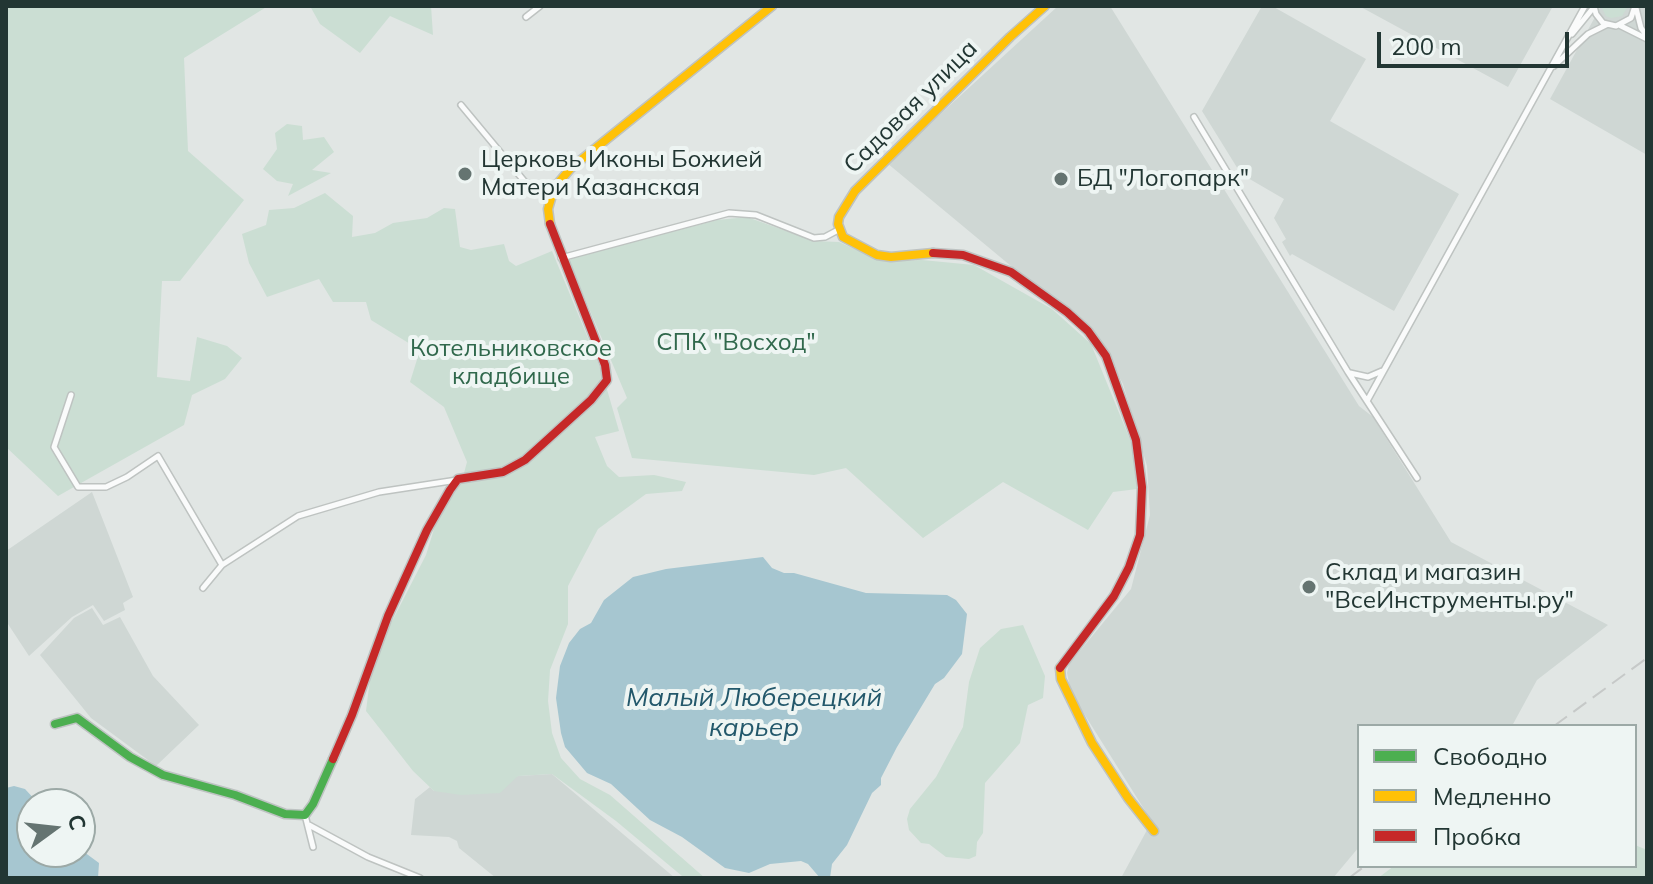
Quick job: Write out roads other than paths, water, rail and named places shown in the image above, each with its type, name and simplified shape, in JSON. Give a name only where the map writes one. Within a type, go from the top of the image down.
[{"type":"street","points":[[526,17],[540,6]]},
{"type":"street","points":[[203,588],[222,565],[298,516],[379,492],[503,472],[525,460],[591,400],[607,380],[605,365],[550,227],[548,209],[551,194],[571,168],[772,6]]},
{"type":"street","name":"Садовая улица","points":[[840,229],[839,217],[855,191],[1045,6]]},
{"type":"street","points":[[1367,401],[1585,6]]},
{"type":"street","points":[[1564,44],[1594,6]]},
{"type":"street","points":[[1594,6],[1598,18],[1606,25]]},
{"type":"street","points":[[1620,25],[1631,18],[1635,6]]},
{"type":"street","points":[[1635,6],[1647,38]]},
{"type":"street","points":[[1542,83],[1572,47],[1606,25],[1620,25],[1647,38]]},
{"type":"street","points":[[461,105],[517,174],[532,187],[551,194]]},
{"type":"street","points":[[1194,117],[1348,372],[1417,478]]},
{"type":"street","points":[[561,258],[729,213],[756,215],[814,238],[825,237],[840,229],[843,237],[877,255],[963,255],[988,262],[1011,272],[1088,331],[1106,356],[1136,440],[1142,487],[1140,535],[1129,567],[1114,596],[1060,666],[1061,679],[1092,743],[1154,831]]},
{"type":"street","points":[[1348,372],[1368,377],[1376,375],[1388,365]]},
{"type":"street","points":[[71,395],[54,447],[78,487],[106,487],[158,456],[222,565]]},
{"type":"street","points":[[305,815],[313,804],[352,715],[393,603],[433,519],[458,479]]},
{"type":"street","points":[[55,724],[77,718],[130,757],[163,775],[235,795],[285,814],[305,815]]},
{"type":"street","points":[[305,815],[313,847]]},
{"type":"street","points":[[309,825],[368,857],[420,878]]},
{"type":"water","name":"Малый Люберецкий карьер","points":[[763,557],[772,568],[784,573],[866,593],[947,595],[956,600],[967,614],[962,654],[944,678],[935,684],[897,747],[881,778],[881,785],[872,793],[847,845],[832,864],[830,878],[820,878],[808,864],[801,861],[770,864],[749,873],[725,868],[682,837],[650,820],[611,784],[587,773],[565,747],[561,733],[556,698],[560,666],[569,643],[580,629],[591,623],[604,600],[633,577],[666,569]]},
{"type":"water","points":[[14,786],[21,788],[16,788],[16,868],[96,868],[96,861],[99,863],[98,878],[6,878],[6,788]]},
{"type":"railway","points":[[1557,724],[1647,658]]},
{"type":"railway","points":[[1349,878],[1362,868]]},
{"type":"place","name":"Церковь Иконы Божией Матери Казанская","points":[[465,174]]},
{"type":"place","name":"БД \"Логопарк\"","points":[[1061,179]]},
{"type":"place","name":"Склад и магазин \"ВсеИнструменты.ру\"","points":[[1309,587]]},
{"type":"park label","name":"СПК \"Восход\"","points":[[736,343]]},
{"type":"park label","name":"Котельниковское кладбище","points":[[511,363]]}]
